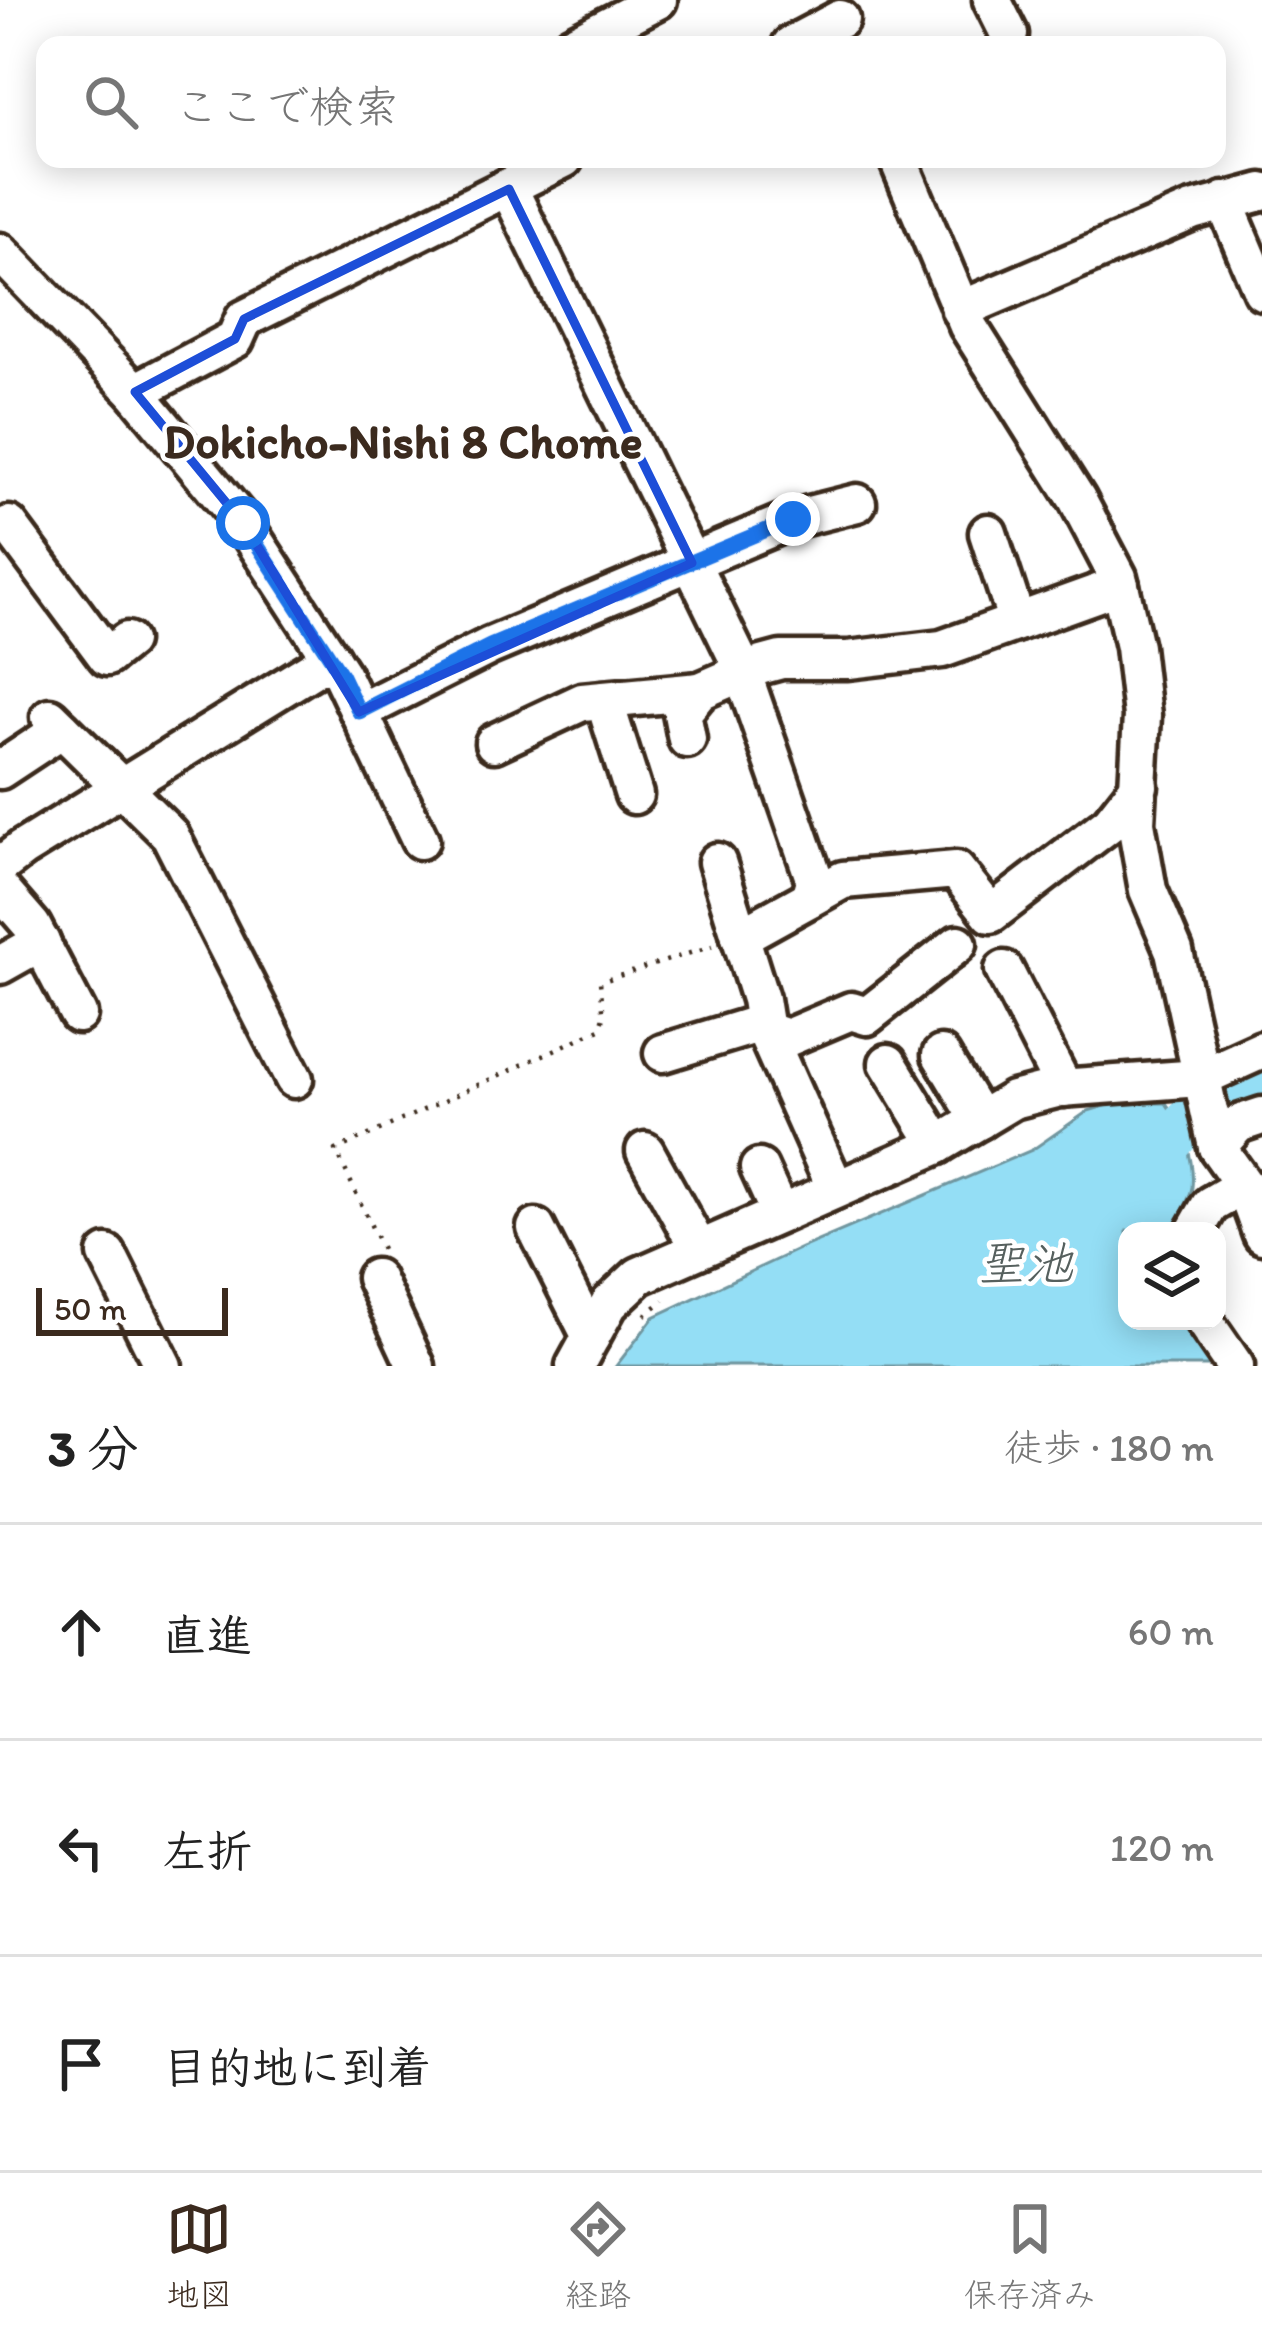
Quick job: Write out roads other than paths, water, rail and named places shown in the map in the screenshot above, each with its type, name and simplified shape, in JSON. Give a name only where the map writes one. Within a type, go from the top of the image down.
[{"type":"street","points":[[992,0],[1009,34]]},
{"type":"street","points":[[597,36],[644,20]]},
{"type":"street","points":[[809,36],[841,21]]},
{"type":"street","points":[[135,392],[235,339],[244,319],[548,168]]},
{"type":"street","points":[[902,168],[960,310],[1087,516],[1120,585],[1142,716],[1136,823],[1148,890],[1174,951],[1217,1147],[1244,1185],[1262,1235]]},
{"type":"street","points":[[508,190],[692,563],[741,673],[815,881],[810,898]]},
{"type":"street","points":[[960,310],[1223,201],[1262,192]]},
{"type":"street","points":[[1223,201],[1262,291]]},
{"type":"street","points":[[0,251],[135,392],[243,523],[331,658],[421,840]]},
{"type":"street","points":[[359,712],[487,661],[793,519],[814,504],[857,503]]},
{"type":"street","points":[[12,524],[106,657],[127,641]]},
{"type":"street","points":[[988,533],[1018,622]]},
{"type":"street","points":[[494,743],[582,702],[700,691],[781,660],[848,660],[942,649],[1120,585]]},
{"type":"street","points":[[0,866],[331,658]]},
{"type":"street","points":[[687,739],[682,713],[700,691]]},
{"type":"street","points":[[604,700],[634,795]]},
{"type":"street","points":[[0,770],[56,723],[170,836],[215,894],[294,1079]]},
{"type":"street","points":[[740,937],[843,880],[956,870],[991,914],[1110,823],[1141,783]]},
{"type":"street","points":[[717,862],[760,999],[765,1030],[836,1189]]},
{"type":"street","points":[[0,889],[32,926],[78,1014]]},
{"type":"street","points":[[0,965],[40,942]]},
{"type":"street","points":[[663,1053],[752,1026],[787,1038],[851,1011],[867,1016],[958,944]]},
{"type":"street","points":[[1004,970],[1064,1088]]},
{"type":"street","points":[[583,1352],[609,1304],[639,1276],[938,1144],[1012,1100],[1064,1088],[1201,1082],[1262,1050]]},
{"type":"street","points":[[941,1055],[980,1120]]},
{"type":"street","points":[[888,1063],[938,1144]]},
{"type":"street","points":[[1217,1147],[1238,1124],[1262,1116]]},
{"type":"street","points":[[645,1150],[699,1249]]},
{"type":"street","points":[[759,1168],[780,1214]]},
{"type":"street","points":[[1200,1222],[1210,1205],[1244,1185]]},
{"type":"street","points":[[536,1228],[583,1352]]},
{"type":"street","points":[[106,1254],[163,1366]]},
{"type":"street","points":[[380,1268],[416,1366]]},
{"type":"street","points":[[1210,1330],[1235,1366]]},
{"type":"water","name":"聖池","points":[[1115,1103],[1166,1103],[1177,1121],[1191,1165],[1189,1198],[1176,1222],[1118,1222],[1118,1330],[1194,1330],[1216,1366],[616,1366],[654,1317],[801,1248],[1032,1150],[1088,1111]]},
{"type":"waterway","points":[[1141,1176],[1192,1116],[1262,1084]]},
{"type":"district","name":"Dokicho-Nishi 8 Chome","points":[[403,441]]}]
